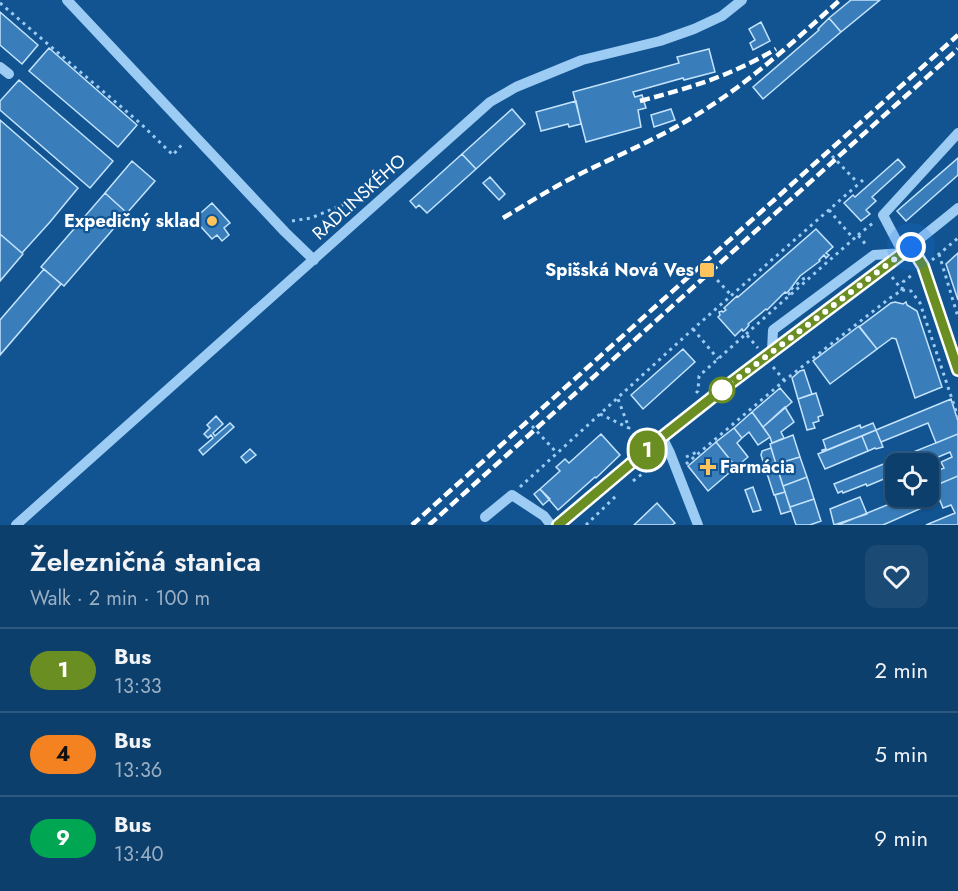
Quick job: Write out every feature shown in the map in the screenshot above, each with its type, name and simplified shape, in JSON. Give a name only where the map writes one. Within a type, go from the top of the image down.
[{"type":"street","name":"RADLINSKÉHO","points":[[67,0],[314,260],[490,102],[516,87],[582,60],[660,41],[694,29],[722,16],[742,0]]},
{"type":"street","points":[[958,133],[883,215],[907,250],[923,266],[958,370]]},
{"type":"street","points":[[558,525],[662,437],[907,250],[958,208]]},
{"type":"street","points":[[769,354],[773,330],[782,323],[874,255],[907,250]]},
{"type":"street","points":[[16,525],[314,260]]},
{"type":"street","points":[[662,437],[698,525]]},
{"type":"street","points":[[485,517],[512,495],[544,516],[551,525]]},
{"type":"path","points":[[0,3],[173,154],[192,133]]},
{"type":"path","points":[[832,156],[859,183]]},
{"type":"path","points":[[512,495],[693,329],[863,180]]},
{"type":"path","points":[[829,210],[853,239]]},
{"type":"path","points":[[693,329],[718,359],[883,215]]},
{"type":"path","points":[[858,235],[870,250]]},
{"type":"path","points":[[958,238],[939,255],[958,316]]},
{"type":"path","points":[[706,269],[731,295]]},
{"type":"path","points":[[631,482],[670,453],[682,458],[704,449],[785,380],[902,290],[911,291],[920,303],[958,417]]},
{"type":"path","points":[[746,334],[769,354]]},
{"type":"path","points":[[777,371],[785,380]]},
{"type":"path","points":[[600,414],[629,428],[617,398]]},
{"type":"path","points":[[532,426],[557,453]]},
{"type":"path","points":[[586,525],[623,489]]},
{"type":"building","points":[[851,0],[880,0],[841,32],[829,18]]},
{"type":"building","points":[[0,12],[38,45],[22,64],[0,45]]},
{"type":"building","points":[[829,18],[841,32],[763,99],[753,87],[819,30]]},
{"type":"building","points":[[761,22],[770,41],[753,50],[750,43],[755,40],[749,29]]},
{"type":"building","points":[[49,48],[137,125],[118,147],[29,71]]},
{"type":"building","points":[[709,49],[715,72],[633,92],[635,97],[642,95],[646,108],[638,110],[641,127],[586,142],[573,92],[679,63],[677,57]]},
{"type":"building","points":[[19,80],[113,161],[90,188],[0,110],[0,101]]},
{"type":"building","points":[[576,101],[581,124],[569,127],[568,124],[541,131],[536,112]]},
{"type":"building","points":[[512,109],[525,124],[476,169],[462,154]]},
{"type":"building","points":[[671,109],[675,120],[654,127],[651,115]]},
{"type":"building","points":[[0,120],[78,188],[22,253],[0,234]]},
{"type":"building","points":[[462,154],[476,169],[427,213],[419,205],[416,208],[410,201]]},
{"type":"building","points":[[958,158],[958,175],[906,221],[897,211]]},
{"type":"building","points":[[898,159],[905,167],[872,197],[876,201],[866,210],[870,214],[861,221],[844,203],[853,195],[855,197]]},
{"type":"building","points":[[132,161],[155,181],[127,213],[105,193]]},
{"type":"building","points":[[490,177],[505,194],[499,200],[483,183]]},
{"type":"building","points":[[105,193],[127,213],[64,286],[41,267]]},
{"type":"building","name":"Expedičný sklad","points":[[212,203],[230,223],[224,228],[229,235],[222,241],[217,235],[212,239],[194,219]]},
{"type":"building","points":[[816,229],[833,247],[826,253],[829,255],[826,258],[824,255],[820,261],[800,276],[788,292],[785,292],[767,310],[748,324],[745,330],[742,329],[735,336],[718,317],[719,312],[726,310],[724,308],[737,296]]},
{"type":"building","points":[[0,234],[23,254],[0,281]]},
{"type":"building","points":[[958,253],[958,300],[946,264]]},
{"type":"building","points":[[44,269],[61,284],[0,355],[0,320]]},
{"type":"building","points":[[895,302],[903,304],[906,302],[917,311],[942,387],[915,398],[896,339],[892,338],[877,349],[859,327]]},
{"type":"building","points":[[859,326],[877,349],[830,384],[813,361]]},
{"type":"building","points":[[683,349],[695,362],[643,409],[631,395]]},
{"type":"building","points":[[804,370],[812,394],[798,399],[792,378]]},
{"type":"building","points":[[780,388],[792,402],[763,427],[752,412]]},
{"type":"building","points":[[816,393],[823,415],[818,417],[819,421],[813,423],[815,428],[807,430],[798,399]]},
{"type":"building","points":[[951,399],[958,421],[958,434],[936,443],[928,423],[881,442],[876,430]]},
{"type":"building","points":[[785,407],[794,422],[781,432],[784,438],[772,443],[763,427]]},
{"type":"building","points":[[752,412],[770,437],[758,445],[749,432],[742,438],[734,428]]},
{"type":"building","points":[[216,416],[223,424],[213,433],[215,436],[230,423],[234,427],[203,455],[199,450],[213,438],[211,435],[208,438],[204,434],[210,428],[207,425]]},
{"type":"building","points":[[873,423],[876,430],[822,452],[826,449],[823,440],[860,425],[861,428]]},
{"type":"building","points":[[734,428],[742,438],[737,443],[748,457],[736,467],[716,442]]},
{"type":"building","points":[[876,430],[883,447],[868,451],[862,436]]},
{"type":"building","points":[[601,434],[620,455],[558,510],[540,489],[560,471],[556,467],[565,459],[569,463]]},
{"type":"building","points":[[958,434],[958,476],[939,484],[939,470],[944,468],[941,462],[952,457],[950,452],[939,457],[939,453],[911,453]]},
{"type":"building","points":[[793,435],[800,457],[776,464],[770,444]]},
{"type":"building","points":[[862,436],[868,451],[825,469],[818,454]]},
{"type":"building","points":[[716,442],[736,467],[708,491],[688,466]]},
{"type":"building","points":[[771,448],[785,492],[774,495],[761,455],[762,451]]},
{"type":"building","points":[[250,449],[256,455],[246,463],[241,457]]},
{"type":"building","points":[[800,457],[807,477],[783,486],[776,464]]},
{"type":"building","points":[[885,463],[885,479],[867,486],[866,484],[838,493],[834,484]]},
{"type":"building","points":[[958,476],[958,525],[926,525],[955,513],[951,505],[943,508],[939,498],[939,484]]},
{"type":"building","points":[[807,477],[814,499],[790,507],[783,486]]},
{"type":"building","points":[[753,487],[761,510],[753,512],[745,490]]},
{"type":"building","points":[[540,489],[550,499],[543,505],[534,494]]},
{"type":"building","points":[[785,492],[791,511],[781,514],[775,495]]},
{"type":"building","points":[[860,497],[867,514],[834,525],[830,509]]},
{"type":"building","points":[[814,499],[821,521],[810,525],[796,525],[790,507]]},
{"type":"building","points":[[657,503],[675,523],[672,525],[634,525]]},
{"type":"building","points":[[885,506],[924,507],[883,525],[838,525]]},
{"type":"railway","points":[[503,218],[585,171],[663,134],[713,105],[769,62],[840,0]]},
{"type":"railway","points":[[412,525],[958,35]]},
{"type":"railway","points":[[640,101],[710,80],[742,67],[776,49]]},
{"type":"railway","points":[[429,525],[958,49]]},
{"type":"bus line","name":"1","points":[[558,525],[724,388],[911,247],[923,266],[958,370]]},
{"type":"place","name":"Expedičný sklad","points":[[212,221]]},
{"type":"place","name":"Spišská Nová Ves","points":[[707,270]]},
{"type":"place","name":"Farmácia","points":[[708,467]]},
{"type":"route","points":[[722,390],[911,247]]}]
